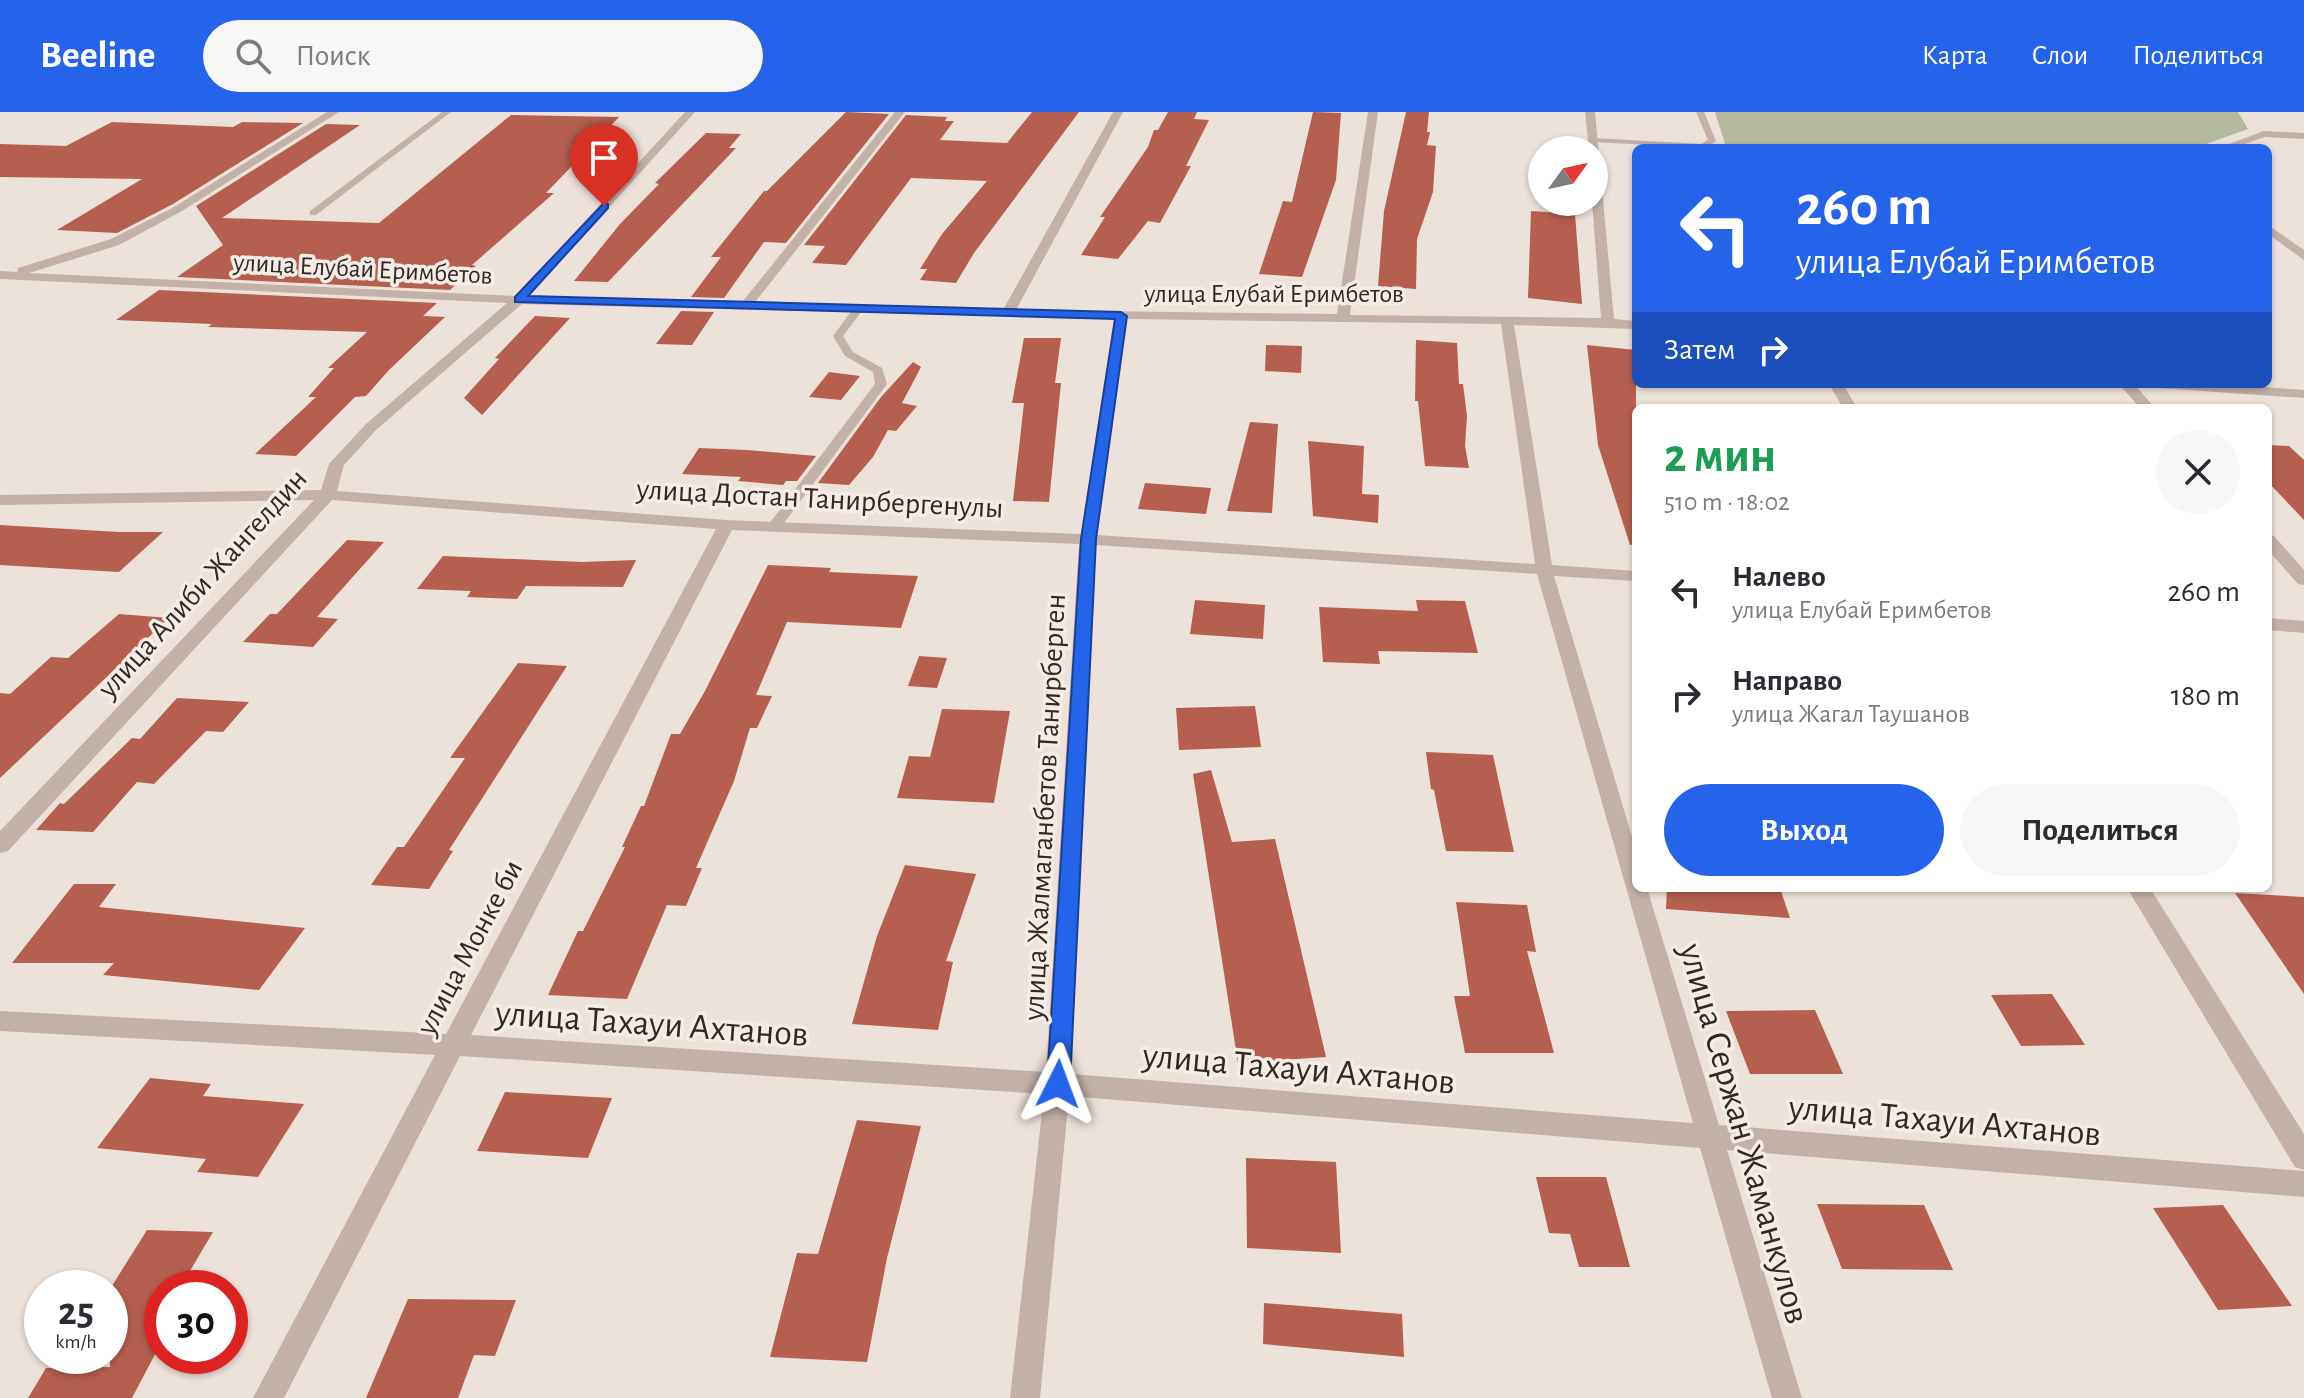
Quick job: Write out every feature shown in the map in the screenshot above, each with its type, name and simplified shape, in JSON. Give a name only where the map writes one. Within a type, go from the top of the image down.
[{"type":"street","points":[[5,275],[115,242],[178,209],[334,112]]},
{"type":"street","name":"улица Алиби Жангелдин","points":[[0,845],[328,495],[337,464],[371,427],[519,300],[690,112]]},
{"type":"street","points":[[747,304],[900,112]]},
{"type":"street","points":[[1007,314],[1118,112]]},
{"type":"street","points":[[1343,317],[1373,112]]},
{"type":"street","points":[[1590,112],[1592,136]]},
{"type":"street","points":[[2235,144],[2264,134],[2304,136]]},
{"type":"street","points":[[1599,216],[1608,322]]},
{"type":"street","points":[[2272,231],[2304,256]]},
{"type":"street","name":"улица Елубай Еримбетов","points":[[5,275],[519,300],[860,307],[1007,314],[1343,317],[1632,325]]},
{"type":"street","name":"улица Жалмаганбетов Танирберген","points":[[1025,1398],[1058,1084],[1088,539],[1121,316]]},
{"type":"street","name":"улица Сержан Жаманкулов","points":[[1507,320],[1544,570],[1632,873]]},
{"type":"street","points":[[2130,388],[2144,404]]},
{"type":"street","points":[[2217,388],[2304,394]]},
{"type":"street","name":"улица Достан Танирбергенулы","points":[[0,500],[328,495],[726,525],[1088,539],[1632,576]]},
{"type":"street","name":"улица Монке би","points":[[268,1398],[726,525]]},
{"type":"street","points":[[2272,544],[2304,580]]},
{"type":"street","points":[[2272,624],[2304,627]]},
{"type":"street","name":"улица Сержан Жаманкулов","points":[[1637,892],[1787,1398]]},
{"type":"street","points":[[2140,892],[2304,1158]]},
{"type":"street","name":"улица Тахауи Ахтанов","points":[[0,1021],[454,1045],[1058,1084],[2304,1184]]},
{"type":"lane","points":[[313,213],[447,112]]},
{"type":"lane","points":[[1700,112],[1712,141],[1708,144]]},
{"type":"lane","points":[[1608,148],[1632,148]]},
{"type":"lane","points":[[774,527],[881,384],[878,370],[849,354],[838,336],[860,307]]},
{"type":"green space","points":[[1715,112],[2238,112],[2248,129],[2206,144],[1725,144]]},
{"type":"building","points":[[846,112],[889,114],[786,243],[764,242],[724,298],[691,297],[721,257],[711,257],[764,191]]},
{"type":"building","points":[[1032,112],[1079,112],[974,253],[956,283],[920,280],[927,269],[920,269],[942,234],[987,181],[911,178],[846,265],[812,263],[825,246],[804,245],[906,115],[947,117],[945,121],[954,121],[940,140],[1007,143]]},
{"type":"building","points":[[1168,112],[1197,112],[1194,119],[1209,120],[1186,166],[1191,166],[1160,223],[1148,221],[1118,259],[1081,255],[1105,217],[1100,217]]},
{"type":"building","points":[[1313,112],[1341,113],[1336,180],[1302,277],[1259,274],[1283,201],[1292,202]]},
{"type":"building","points":[[1406,112],[1429,112],[1427,145],[1436,146],[1433,192],[1417,239],[1416,289],[1378,286],[1384,211]]},
{"type":"building","points":[[511,115],[619,117],[546,193],[554,193],[472,265],[476,266],[450,290],[177,277],[223,245],[196,206],[326,124],[360,125],[222,218],[379,223]]},
{"type":"building","points":[[112,122],[233,127],[242,122],[303,123],[173,204],[117,233],[57,230],[142,179],[0,177],[0,144],[66,146]]},
{"type":"building","points":[[706,133],[741,134],[729,148],[736,148],[608,282],[574,281],[620,224],[659,184],[655,183]]},
{"type":"building","points":[[1531,216],[1575,216],[1582,304],[1528,298]]},
{"type":"building","points":[[159,290],[437,303],[423,316],[445,317],[366,396],[355,397],[296,456],[255,454],[316,397],[308,397],[334,368],[328,368],[367,332],[208,327],[212,324],[116,320]]},
{"type":"building","points":[[681,311],[714,312],[692,345],[656,344]]},
{"type":"building","points":[[535,316],[570,318],[482,415],[464,398],[499,359],[495,358]]},
{"type":"building","points":[[1024,338],[1061,338],[1055,383],[1061,383],[1049,502],[1013,501],[1024,403],[1012,403]]},
{"type":"building","points":[[1416,340],[1457,343],[1459,384],[1463,384],[1467,416],[1465,446],[1469,468],[1425,466],[1418,401],[1415,401]]},
{"type":"building","points":[[1266,345],[1302,346],[1301,373],[1265,371]]},
{"type":"building","points":[[1587,345],[1632,350],[1632,388],[1636,388],[1636,404],[1632,404],[1632,545],[1630,545],[1598,445]]},
{"type":"building","points":[[913,362],[921,367],[902,403],[917,406],[896,431],[888,430],[873,457],[849,485],[818,483],[881,397]]},
{"type":"building","points":[[829,372],[860,376],[841,400],[809,397]]},
{"type":"building","points":[[1250,422],[1278,424],[1272,513],[1227,511]]},
{"type":"building","points":[[1308,441],[1364,446],[1362,494],[1379,495],[1378,523],[1313,516]]},
{"type":"building","points":[[2272,445],[2289,446],[2304,460],[2304,520],[2272,486]]},
{"type":"building","points":[[699,448],[816,456],[797,481],[786,481],[783,485],[738,481],[741,477],[682,474]]},
{"type":"building","points":[[1145,483],[1211,488],[1206,514],[1138,509]]},
{"type":"building","points":[[0,525],[163,532],[119,572],[0,565]]},
{"type":"building","points":[[347,540],[384,542],[317,617],[338,619],[313,647],[243,642],[270,614],[277,614]]},
{"type":"building","points":[[443,556],[582,562],[636,560],[623,587],[526,586],[517,599],[467,597],[471,591],[417,589]]},
{"type":"building","points":[[768,565],[831,568],[829,572],[918,576],[901,628],[787,622],[756,695],[772,696],[757,728],[750,728],[734,781],[696,868],[702,868],[686,906],[667,905],[627,999],[548,995],[578,931],[583,931],[625,847],[622,847],[641,806],[644,806],[671,734],[680,734],[705,691]]},
{"type":"building","points":[[1195,600],[1265,605],[1263,639],[1190,634]]},
{"type":"building","points":[[1416,600],[1465,601],[1478,653],[1378,651],[1380,664],[1323,662],[1319,607],[1418,611]]},
{"type":"building","points":[[119,614],[169,618],[0,778],[0,693],[10,694],[51,657],[68,658]]},
{"type":"building","points":[[919,656],[947,658],[937,688],[908,686]]},
{"type":"building","points":[[518,663],[567,666],[449,850],[453,851],[429,889],[371,885],[397,847],[404,847],[465,758],[450,758]]},
{"type":"building","points":[[177,698],[249,702],[223,732],[206,731],[154,784],[137,782],[93,832],[36,830],[60,803],[64,804],[132,738],[140,739]]},
{"type":"building","points":[[1255,706],[1261,747],[1179,750],[1176,708]]},
{"type":"building","points":[[942,709],[1010,711],[994,803],[897,798],[909,756],[930,757]]},
{"type":"building","points":[[1426,752],[1493,755],[1514,852],[1446,851],[1434,790],[1431,789]]},
{"type":"building","points":[[1211,770],[1232,842],[1275,839],[1326,1057],[1238,1063],[1193,774]]},
{"type":"building","points":[[905,865],[976,874],[946,961],[953,962],[938,1030],[852,1024],[877,936]]},
{"type":"building","points":[[74,884],[116,884],[99,907],[305,928],[259,990],[103,975],[114,963],[12,963]]},
{"type":"building","points":[[1667,892],[1781,892],[1790,918],[1666,909]]},
{"type":"building","points":[[2235,893],[2304,897],[2304,994]]},
{"type":"building","points":[[1456,902],[1527,905],[1536,952],[1527,951],[1554,1053],[1465,1053],[1454,996],[1470,996]]},
{"type":"building","points":[[2052,994],[2085,1045],[2021,1046],[1991,995]]},
{"type":"building","points":[[1815,1010],[1843,1074],[1750,1074],[1726,1011]]},
{"type":"building","points":[[150,1078],[211,1084],[203,1096],[304,1104],[258,1177],[197,1172],[206,1159],[97,1148]]},
{"type":"building","points":[[505,1092],[612,1098],[588,1158],[477,1151]]},
{"type":"building","points":[[857,1120],[921,1126],[887,1258],[867,1362],[770,1357],[797,1253],[818,1254]]},
{"type":"building","points":[[1246,1158],[1336,1162],[1341,1253],[1247,1248]]},
{"type":"building","points":[[1536,1177],[1606,1177],[1630,1267],[1579,1267],[1570,1234],[1549,1233]]},
{"type":"building","points":[[1817,1204],[1924,1205],[1953,1270],[1842,1269]]},
{"type":"building","points":[[2223,1205],[2292,1306],[2218,1310],[2153,1208]]},
{"type":"building","points":[[147,1230],[213,1232],[191,1270],[144,1270],[145,1374],[132,1398],[28,1398],[42,1374],[128,1374],[128,1270],[122,1270]]},
{"type":"building","points":[[408,1299],[516,1300],[495,1356],[474,1355],[458,1398],[366,1398]]},
{"type":"building","points":[[1264,1303],[1402,1314],[1404,1357],[1263,1344]]},
{"type":"route","points":[[604,206],[519,300],[1121,316],[1088,539],[1058,1084]]}]
